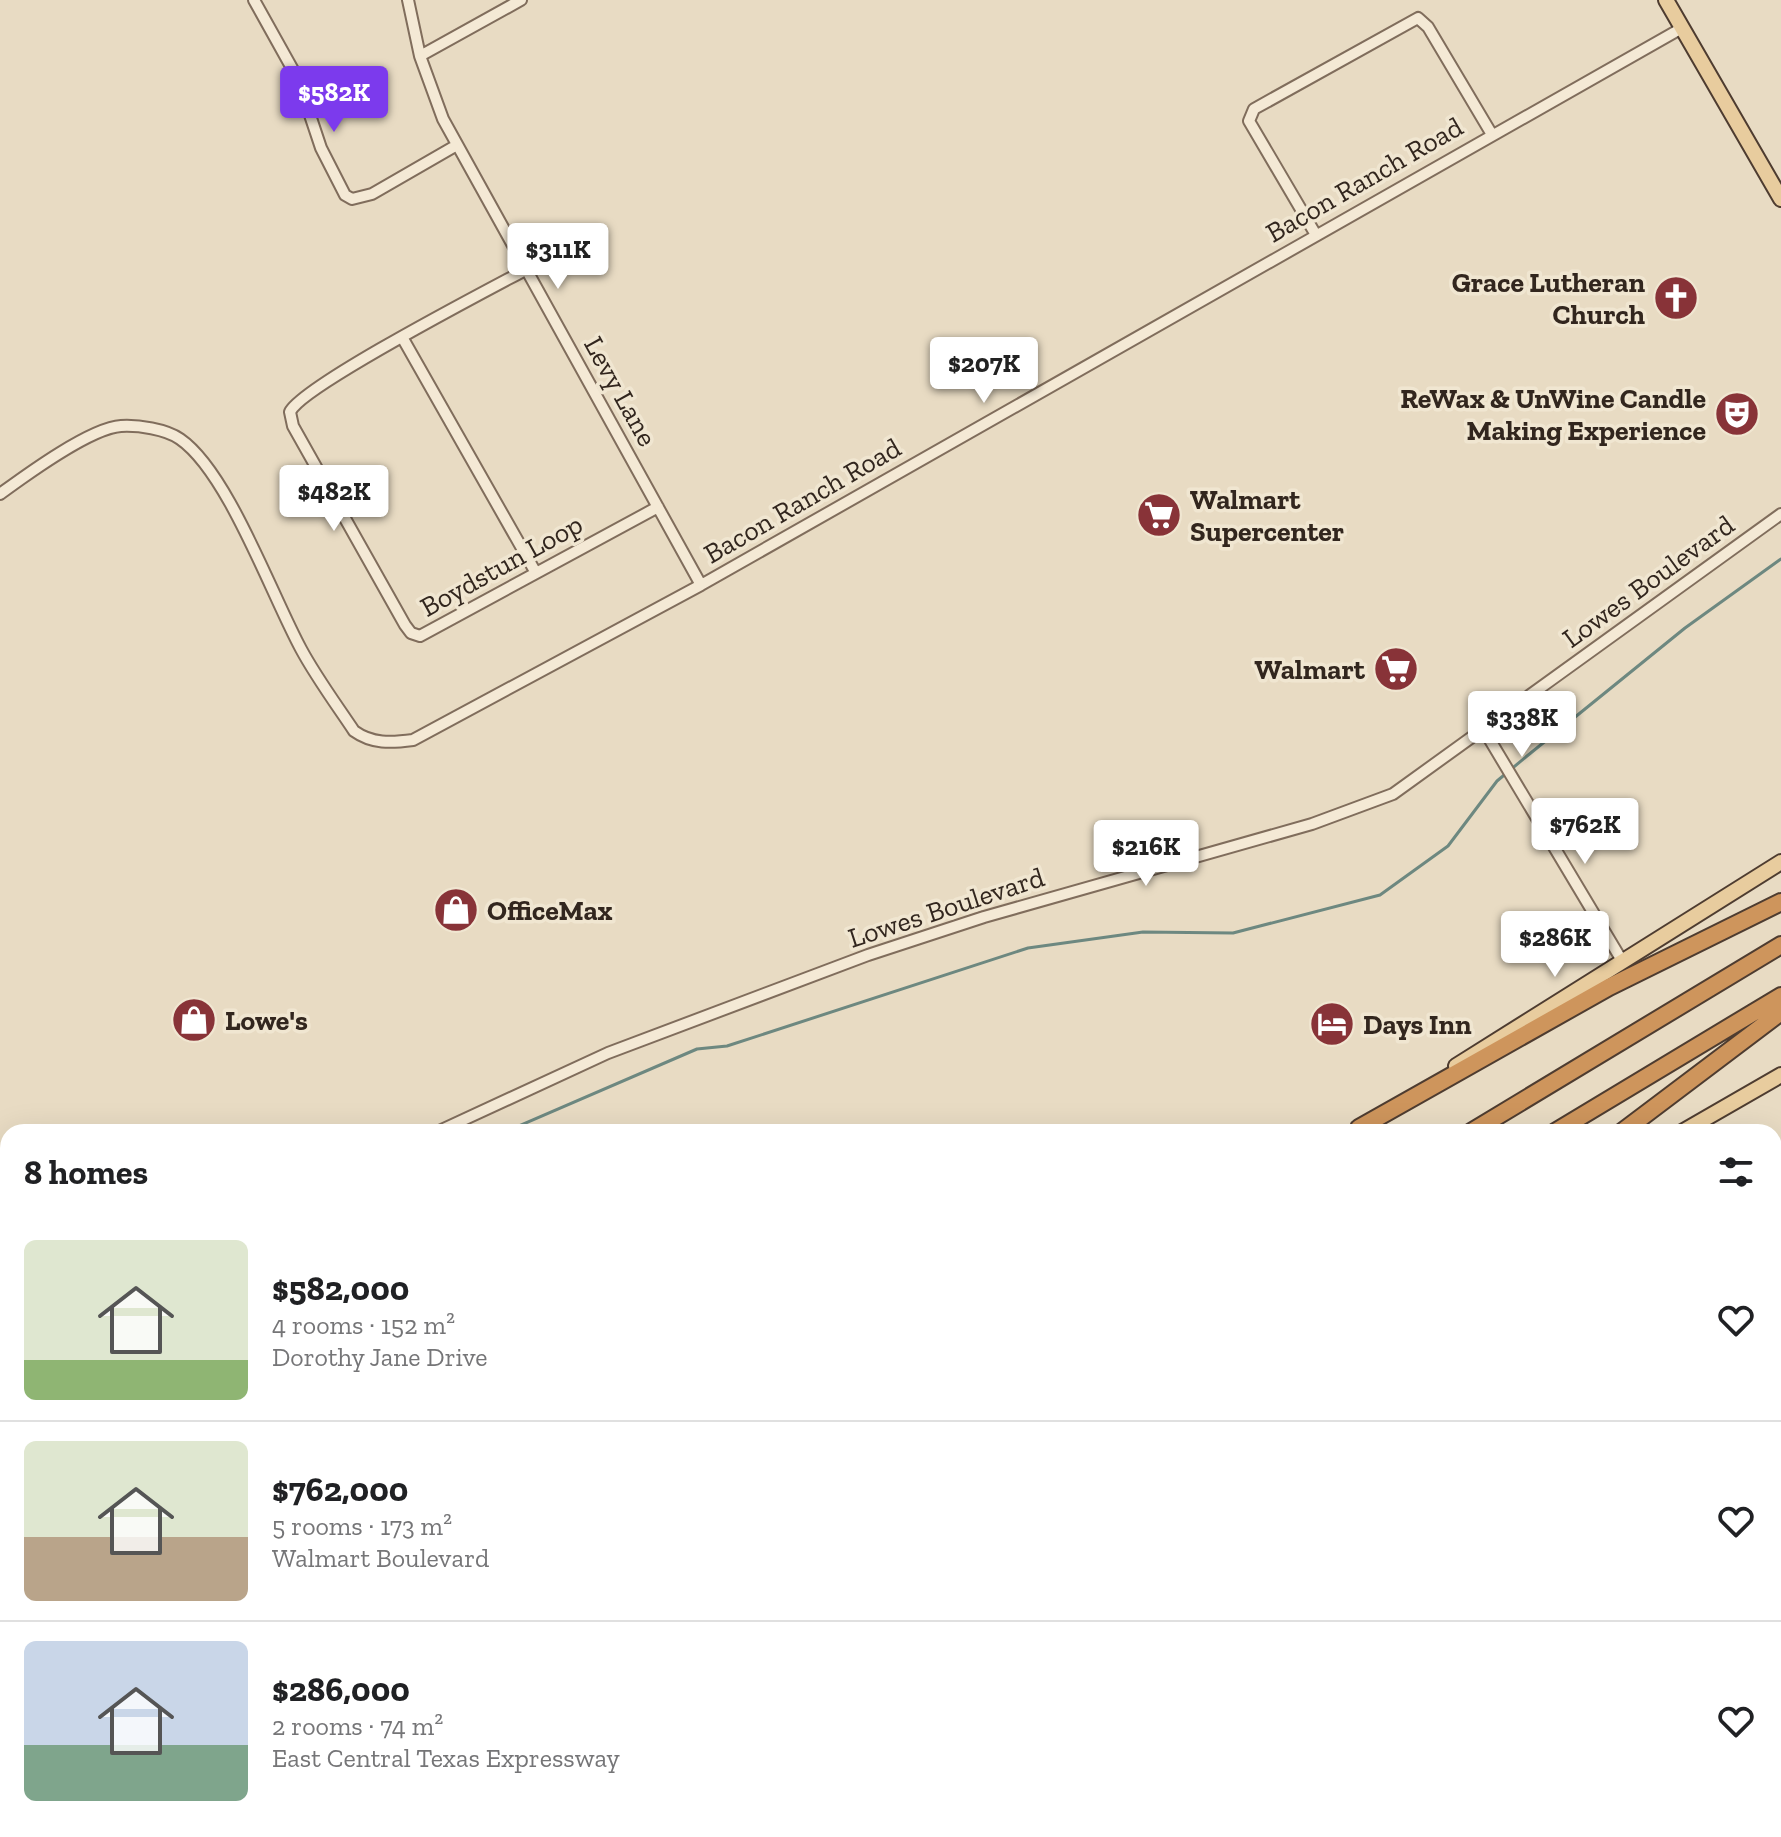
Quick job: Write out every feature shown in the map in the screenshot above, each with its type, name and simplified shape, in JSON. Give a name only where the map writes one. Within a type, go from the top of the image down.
[{"type":"highway","points":[[1366,1124],[1609,987],[1781,902]]},
{"type":"highway","points":[[1484,1124],[1781,945]]},
{"type":"highway","points":[[1568,1124],[1781,996]]},
{"type":"highway","points":[[1633,1124],[1781,1012]]},
{"type":"main road","points":[[1666,0],[1781,199]]},
{"type":"main road","points":[[1364,1124],[1621,959],[1781,862]]},
{"type":"main road","points":[[1696,1124],[1781,1075]]},
{"type":"street","points":[[254,0],[298,79],[321,148],[345,195],[352,199],[372,194],[457,145]]},
{"type":"street","name":"Levy Lane","points":[[408,0],[420,56],[443,119],[701,585]]},
{"type":"street","points":[[420,56],[521,0]]},
{"type":"street","points":[[1316,235],[1249,121],[1254,109],[1290,88],[1418,18],[1428,27],[1491,133]]},
{"type":"street","name":"Bacon Ranch Road","points":[[0,494],[55,455],[119,426],[149,429],[180,439],[204,465],[226,499],[302,651],[354,731],[366,739],[393,743],[413,740],[701,585],[1491,133],[1682,28]]},
{"type":"street","name":"Boydstun Loop","points":[[527,269],[402,337],[303,397],[294,404],[290,418],[405,625],[415,635],[428,634],[658,507]]},
{"type":"street","points":[[402,337],[536,573]]},
{"type":"street","name":"Lowes Boulevard","points":[[454,1124],[608,1053],[868,955],[984,917],[1370,804],[1420,777],[1781,514]]},
{"type":"street","points":[[1484,730],[1621,959]]},
{"type":"waterway","points":[[524,1124],[697,1049],[727,1046],[1028,948],[1143,932],[1233,933],[1380,895],[1448,846],[1497,781],[1685,628],[1781,559]]},
{"type":"place","name":"Grace Lutheran Church","points":[[1676,298]]},
{"type":"place","name":"ReWax & UnWine Candle Making Experience","points":[[1737,414]]},
{"type":"place","name":"Walmart Supercenter","points":[[1159,515]]},
{"type":"place","name":"Walmart","points":[[1396,669]]},
{"type":"place","name":"OfficeMax","points":[[456,910]]},
{"type":"place","name":"Lowe's","points":[[194,1020]]},
{"type":"place","name":"Days Inn","points":[[1332,1024]]}]
